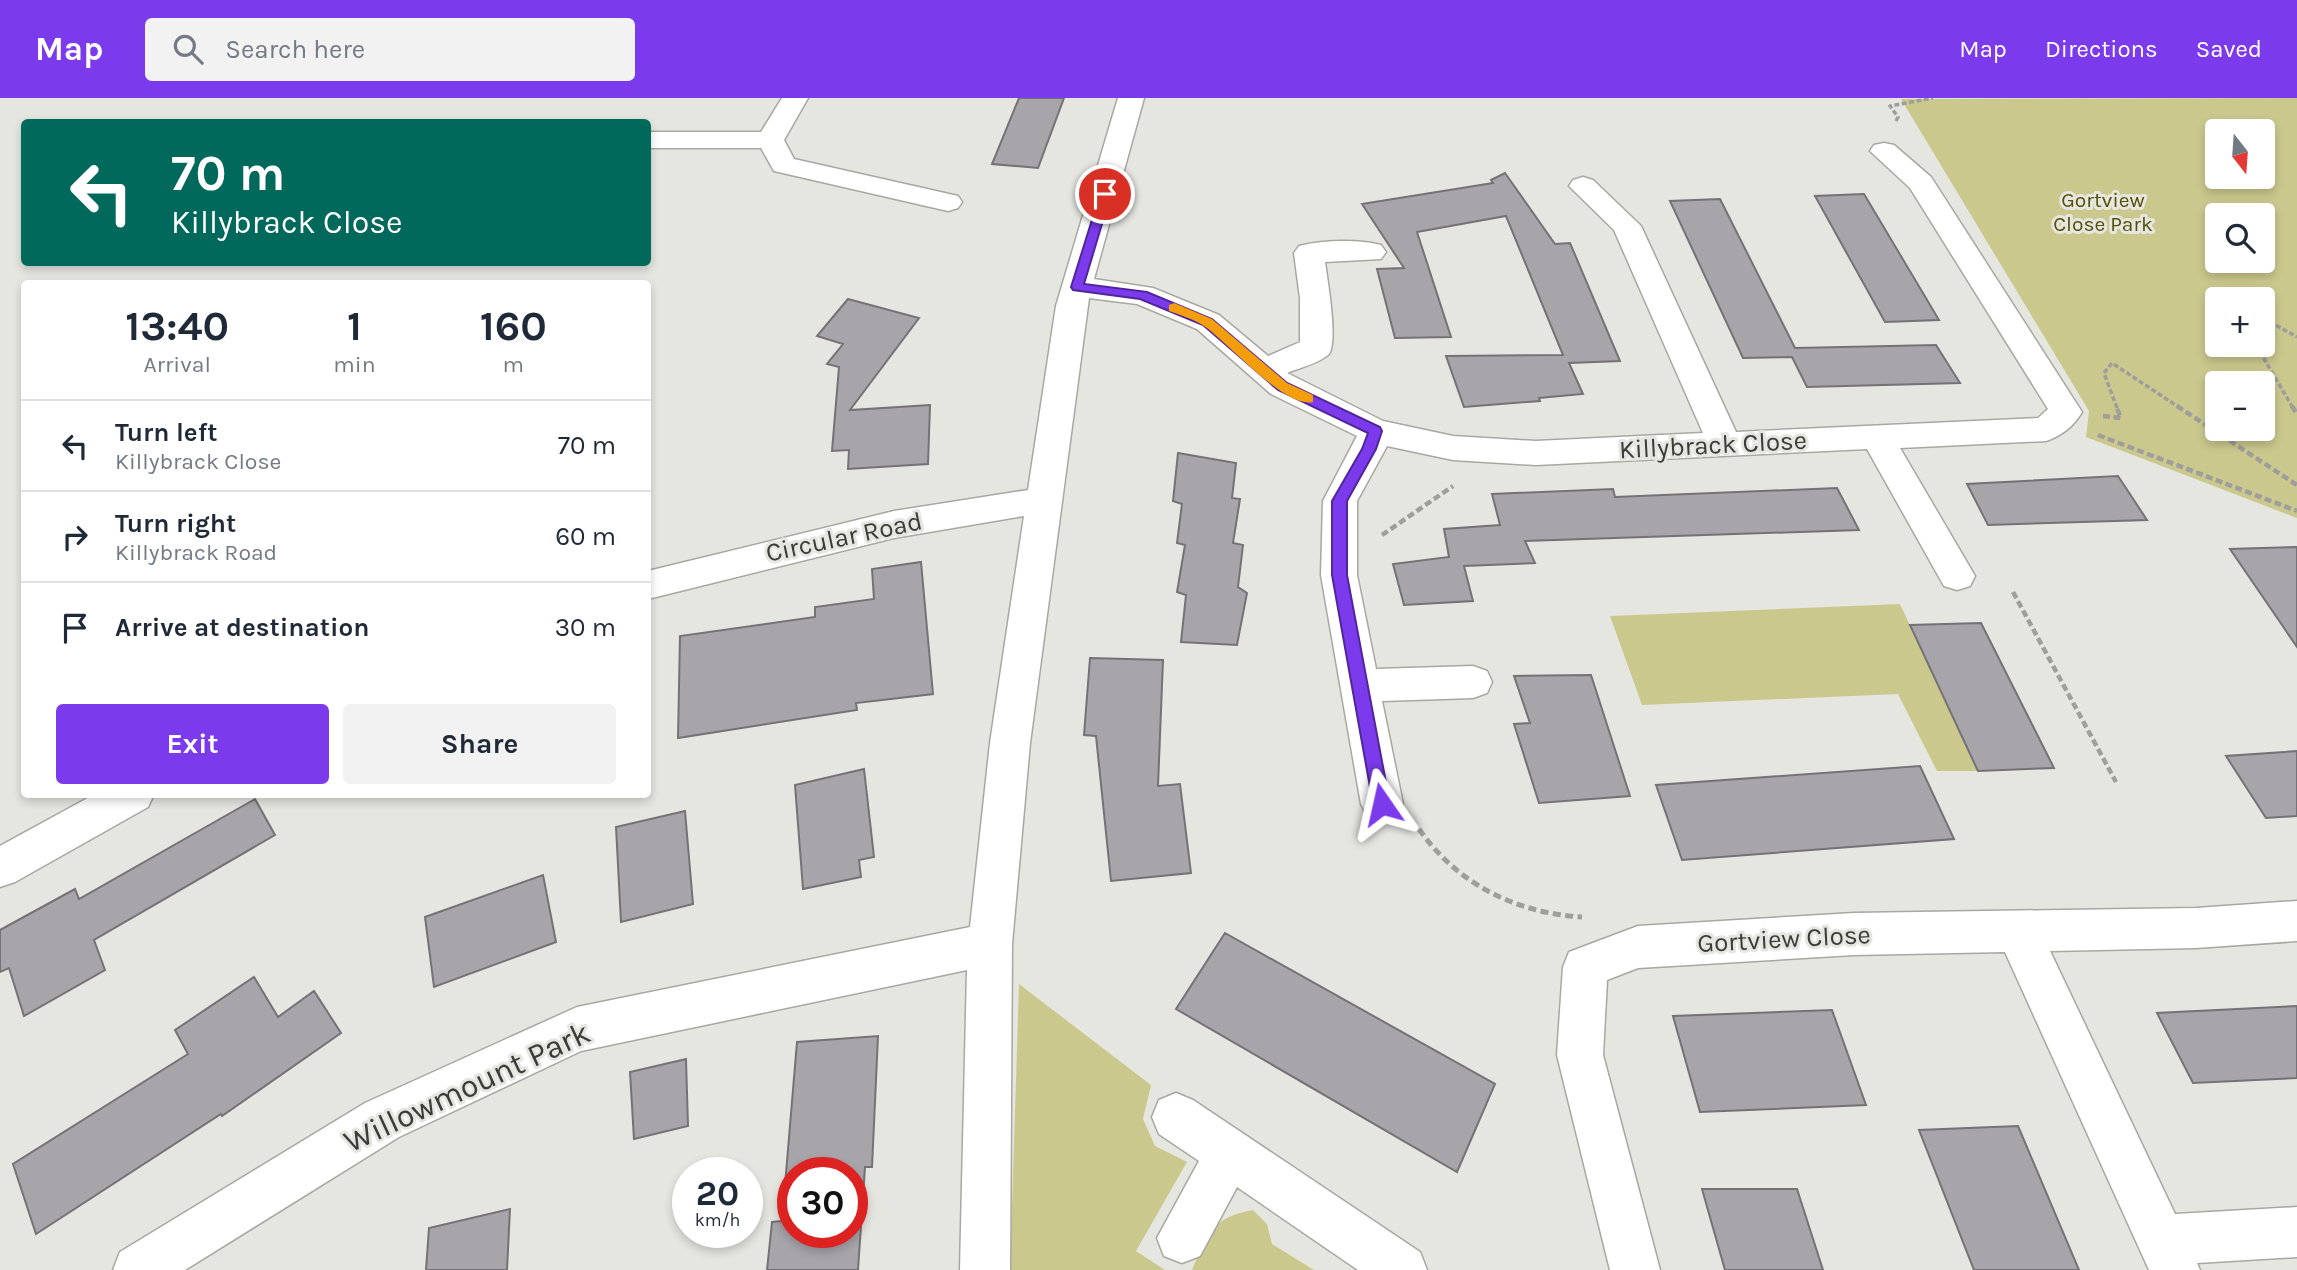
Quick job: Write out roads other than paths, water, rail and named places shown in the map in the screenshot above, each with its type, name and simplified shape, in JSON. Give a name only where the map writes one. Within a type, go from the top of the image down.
[{"type":"street","points":[[770,140],[795,98]]},
{"type":"street","points":[[985,1270],[990,944],[1010,743],[1071,306],[1131,98]]},
{"type":"street","points":[[651,141],[770,140]]},
{"type":"street","points":[[770,140],[784,165],[948,202]]},
{"type":"street","name":"Killybrack Close","points":[[1077,287],[1142,295],[1208,322],[1282,386],[1376,431],[1453,448],[1536,453],[2046,429],[2062,415],[1920,183],[1884,151]]},
{"type":"street","points":[[1583,186],[1627,226],[1725,444]]},
{"type":"street","points":[[1264,370],[1316,348],[1315,298],[1309,253],[1371,251]]},
{"type":"street","points":[[1376,431],[1340,501],[1339,575],[1382,804]]},
{"type":"street","points":[[1877,438],[1957,576]]},
{"type":"street","name":"Circular Road","points":[[651,584],[828,537],[1044,501]]},
{"type":"street","points":[[1360,686],[1474,682]]},
{"type":"street","points":[[0,867],[127,798]]},
{"type":"street","name":"Gortview Close","points":[[1636,1270],[1580,1055],[1585,967],[1638,947],[1853,934],[2196,928],[2297,921]]},
{"type":"street","points":[[2018,931],[2168,1255],[2297,1232]]},
{"type":"street","name":"Willowmount Park","points":[[138,1270],[382,1119],[577,1029],[990,944]]},
{"type":"street","points":[[1176,1117],[1402,1270]]},
{"type":"street","points":[[1182,1238],[1230,1153]]},
{"type":"park label","name":"Gortview Close Park","points":[[2103,212]]}]
